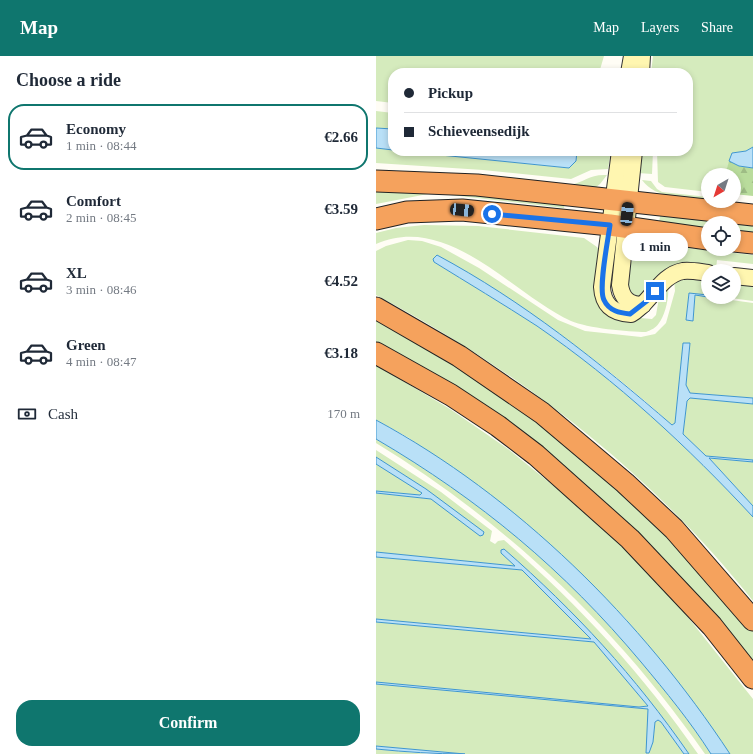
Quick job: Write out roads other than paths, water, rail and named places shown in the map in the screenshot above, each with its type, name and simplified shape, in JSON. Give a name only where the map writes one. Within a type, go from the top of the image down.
[{"type":"highway","points":[[376,181],[477,185],[753,215]]},
{"type":"highway","points":[[376,219],[407,212],[448,210],[618,226],[701,237]]},
{"type":"highway","points":[[741,242],[753,243]]},
{"type":"highway","points":[[376,308],[459,356],[542,414],[625,482],[674,529],[753,620]]},
{"type":"highway","points":[[376,352],[451,395],[498,426],[536,455],[630,539],[712,626],[753,678]]},
{"type":"street","points":[[630,68],[632,56]]},
{"type":"street","points":[[641,68],[642,56]]},
{"type":"street","points":[[620,156],[621,200],[618,226],[602,288],[604,299],[612,309],[625,314],[630,314],[643,305],[670,276],[684,271],[701,272]]},
{"type":"street","points":[[621,200],[633,156]]},
{"type":"street","points":[[741,277],[753,278]]},
{"type":"water","points":[[376,128],[388,129],[388,149],[376,148]]},
{"type":"water","points":[[753,147],[753,168],[739,166],[729,161],[732,153],[746,151]]},
{"type":"water","points":[[450,156],[576,156],[576,161],[569,168]]},
{"type":"water","points":[[437,255],[500,292],[530,312],[617,378],[672,425],[675,423],[683,343],[690,343],[686,385],[690,393],[753,398],[753,404],[690,398],[687,401],[683,434],[706,456],[753,460],[753,462],[709,458],[753,506],[753,517],[677,440],[623,392],[567,347],[537,326],[434,262],[433,259]]},
{"type":"water","points":[[689,293],[701,294],[701,296],[695,295],[693,321],[686,320]]},
{"type":"water","points":[[376,420],[428,451],[478,485],[527,524],[573,565],[616,609],[657,656],[695,704],[730,754],[711,754],[686,718],[641,662],[582,597],[551,567],[485,512],[414,462],[376,439]]},
{"type":"water","points":[[376,457],[426,489],[484,532],[483,535],[480,536],[431,499],[376,493],[376,491],[420,495],[422,493],[376,464]]},
{"type":"water","points":[[504,549],[580,621],[626,671],[689,754],[684,754],[658,720],[655,722],[653,742],[649,753],[646,753],[648,709],[376,684],[376,682],[639,707],[648,706],[594,642],[376,622],[376,619],[591,639],[522,570],[376,557],[376,552],[515,566],[501,553],[501,550]]},
{"type":"water","points":[[376,746],[465,754],[387,750],[376,749]]}]
